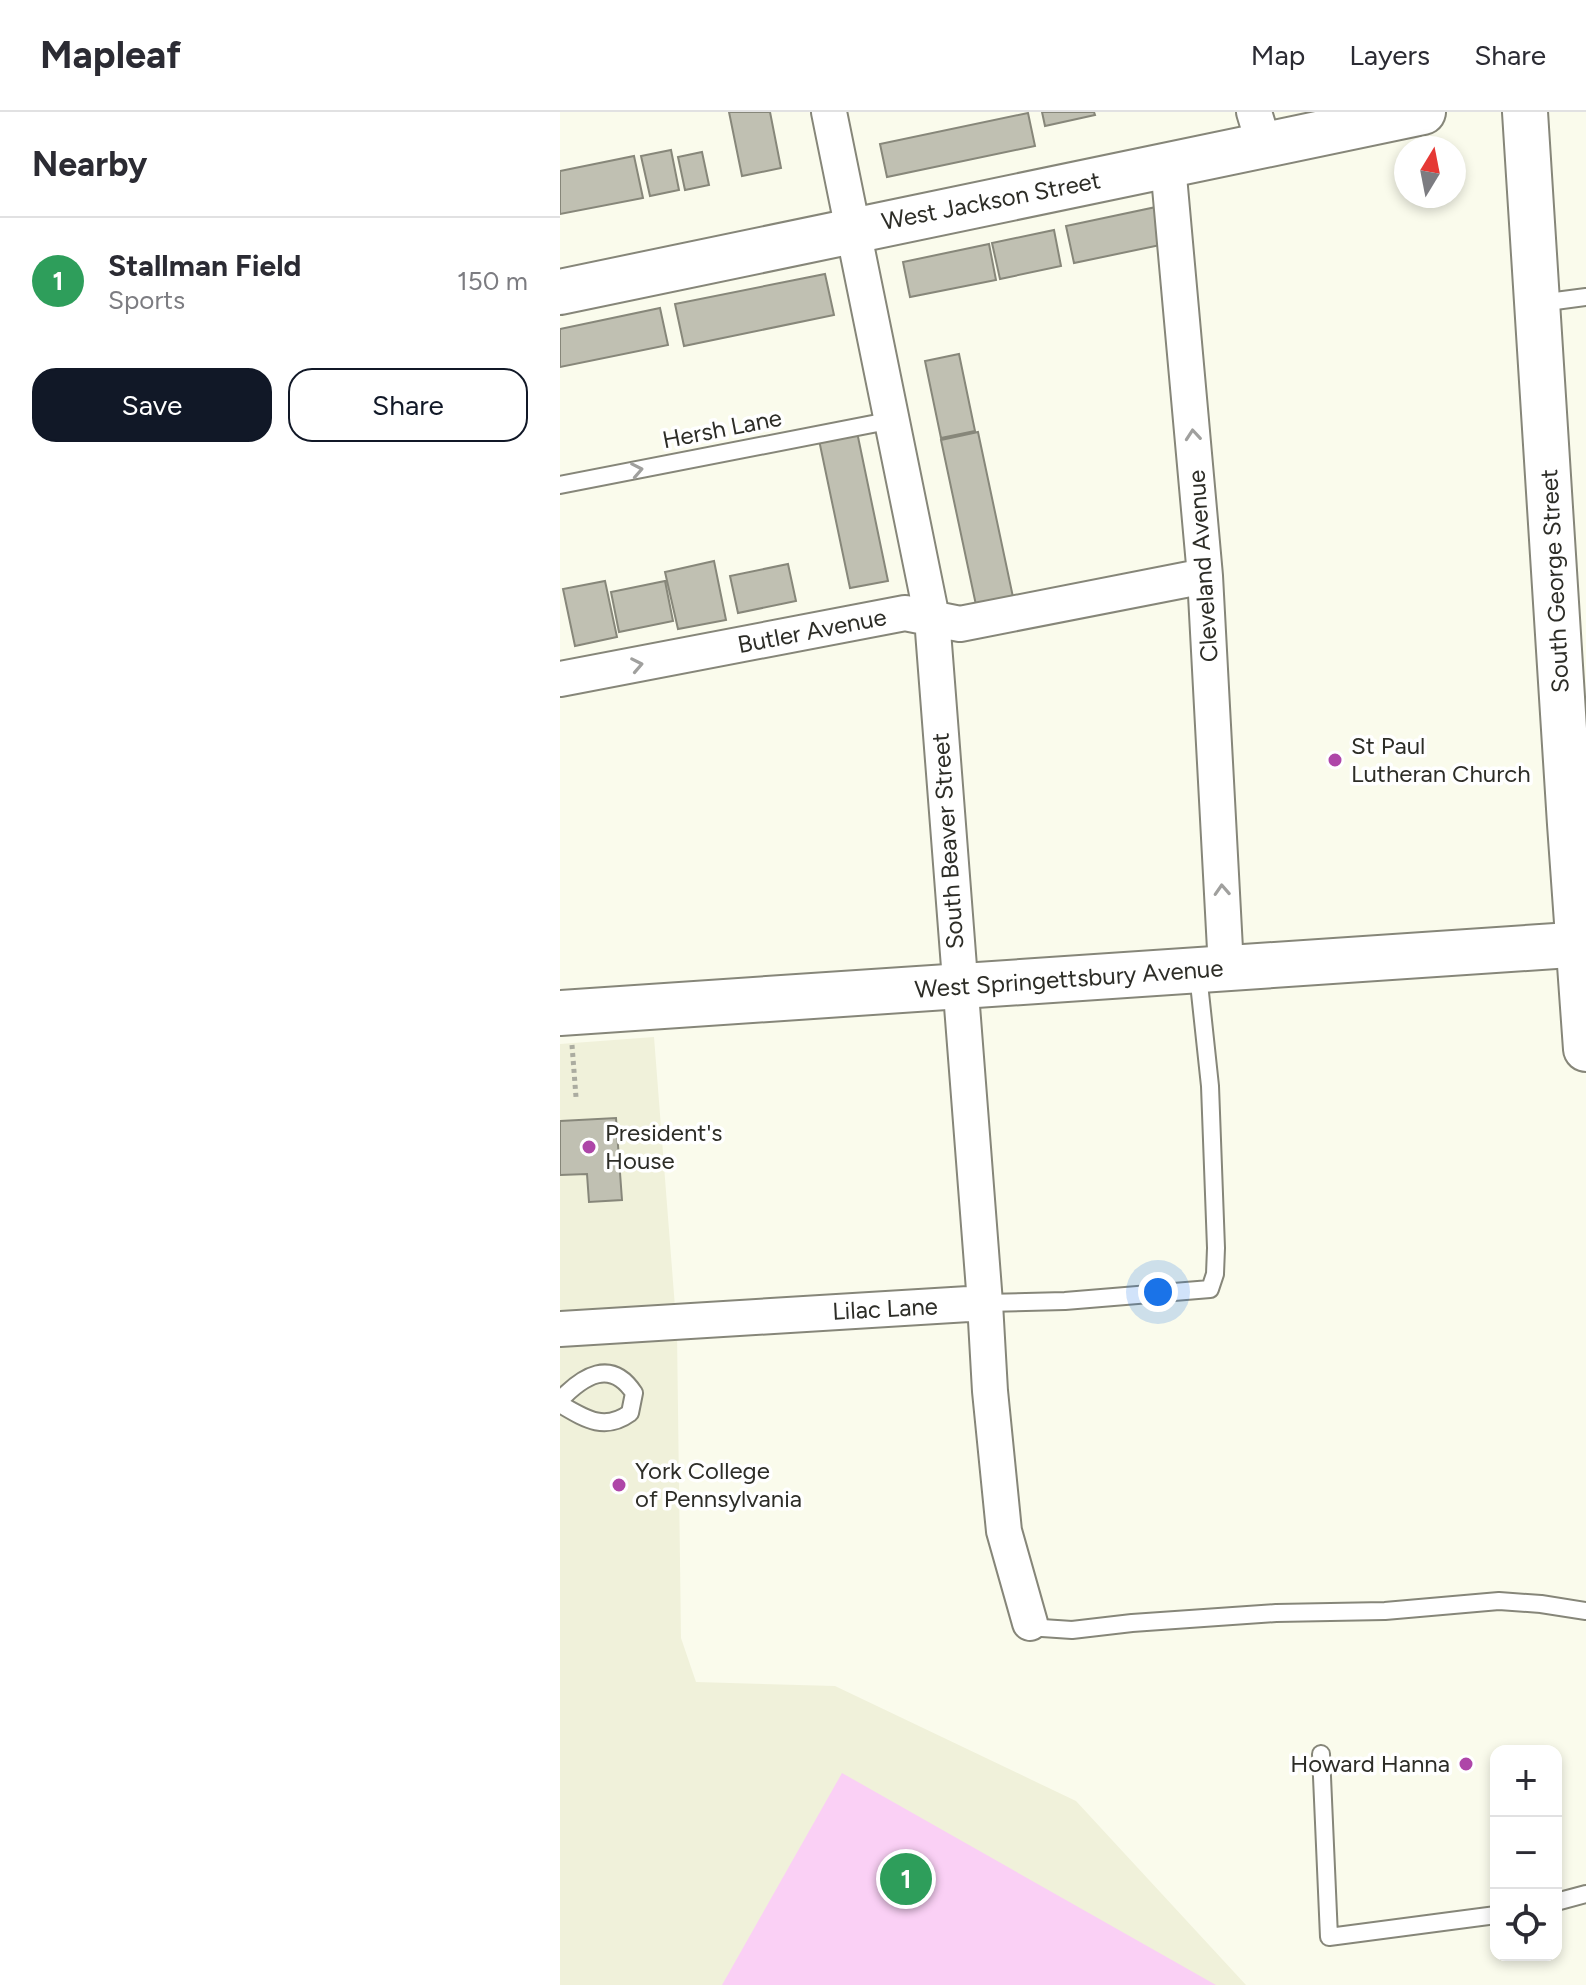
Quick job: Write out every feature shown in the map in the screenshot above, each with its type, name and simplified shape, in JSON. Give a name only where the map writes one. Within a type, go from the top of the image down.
[{"type":"street","name":"South Beaver Street","points":[[829,112],[932,618],[990,1391],[1004,1531],[1030,1623]]},
{"type":"street","name":"West Jackson Street","points":[[560,292],[853,228],[1168,165],[1259,128],[1423,112]]},
{"type":"street","name":"South George Street","points":[[1525,112],[1578,823],[1586,1049]]},
{"type":"street","name":"Cleveland Avenue","points":[[1168,165],[1205,576],[1212,970]]},
{"type":"street","name":"Butler Avenue","points":[[561,674],[905,613],[964,624],[1205,576]]},
{"type":"street","name":"West Springettsbury Avenue","points":[[566,1026],[959,987],[1582,945]]},
{"type":"street","name":"Lilac Lane","points":[[560,1329],[985,1303]]},
{"type":"lane","points":[[1538,303],[1586,297]]},
{"type":"lane","name":"Hersh Lane","points":[[560,485],[893,420]]},
{"type":"lane","name":"Cleveland Avenue","points":[[1210,1289],[1215,1274],[1216,1248],[1210,1086],[1212,970]]},
{"type":"lane","name":"Lilac Lane","points":[[985,1303],[1065,1301],[1210,1289]]},
{"type":"lane","points":[[1030,1623],[1042,1628],[1072,1630],[1228,1616],[1385,1611],[1499,1601],[1586,1611]]},
{"type":"lane","points":[[1321,1754],[1329,1937],[1490,1916]]},
{"type":"lane","points":[[1562,1900],[1586,1894]]},
{"type":"path","points":[[566,1026],[576,1097]]},
{"type":"shaded area","name":"York College of Pennsylvania","points":[[654,1037],[677,1333],[681,1638],[696,1682],[835,1686],[1076,1801],[1246,1985],[560,1985],[560,1044]]},
{"type":"shaded area","points":[[842,1773],[1216,1985],[722,1985]]},
{"type":"building","points":[[729,112],[770,112],[781,168],[742,176]]},
{"type":"building","points":[[1042,112],[1094,112],[1095,115],[1045,126]]},
{"type":"building","points":[[1028,113],[1035,146],[887,177],[880,144]]},
{"type":"building","points":[[671,150],[679,190],[650,196],[641,156]]},
{"type":"building","points":[[702,152],[709,185],[685,190],[678,157]]},
{"type":"building","points":[[634,156],[643,198],[560,214],[560,171]]},
{"type":"building","points":[[1156,207],[1165,244],[1074,263],[1066,226]]},
{"type":"building","points":[[1054,230],[1061,266],[1000,279],[992,243]]},
{"type":"building","points":[[989,244],[996,280],[910,297],[903,262]]},
{"type":"building","points":[[825,274],[834,315],[684,346],[675,304]]},
{"type":"building","points":[[660,308],[668,345],[560,367],[560,329]]},
{"type":"building","points":[[959,354],[975,431],[941,438],[925,361]]},
{"type":"building","points":[[857,432],[888,581],[850,588],[819,440]]},
{"type":"building","points":[[978,432],[1013,597],[976,605],[941,440]]},
{"type":"building","points":[[714,561],[726,620],[678,629],[665,572]]},
{"type":"building","points":[[788,564],[796,601],[738,613],[730,576]]},
{"type":"building","points":[[605,581],[617,637],[575,646],[563,589]]},
{"type":"building","points":[[665,581],[673,621],[619,632],[611,592]]},
{"type":"building","name":"President's House","points":[[616,1118],[622,1200],[589,1202],[587,1174],[560,1175],[560,1121]]},
{"type":"place","name":"St Paul Lutheran Church","points":[[1335,760]]},
{"type":"place","name":"President's House","points":[[589,1147]]},
{"type":"place","name":"York College of Pennsylvania","points":[[619,1485]]},
{"type":"place","name":"Howard Hanna","points":[[1466,1764]]},
{"type":"place","name":"Stallman Field","points":[[906,1879]]}]
